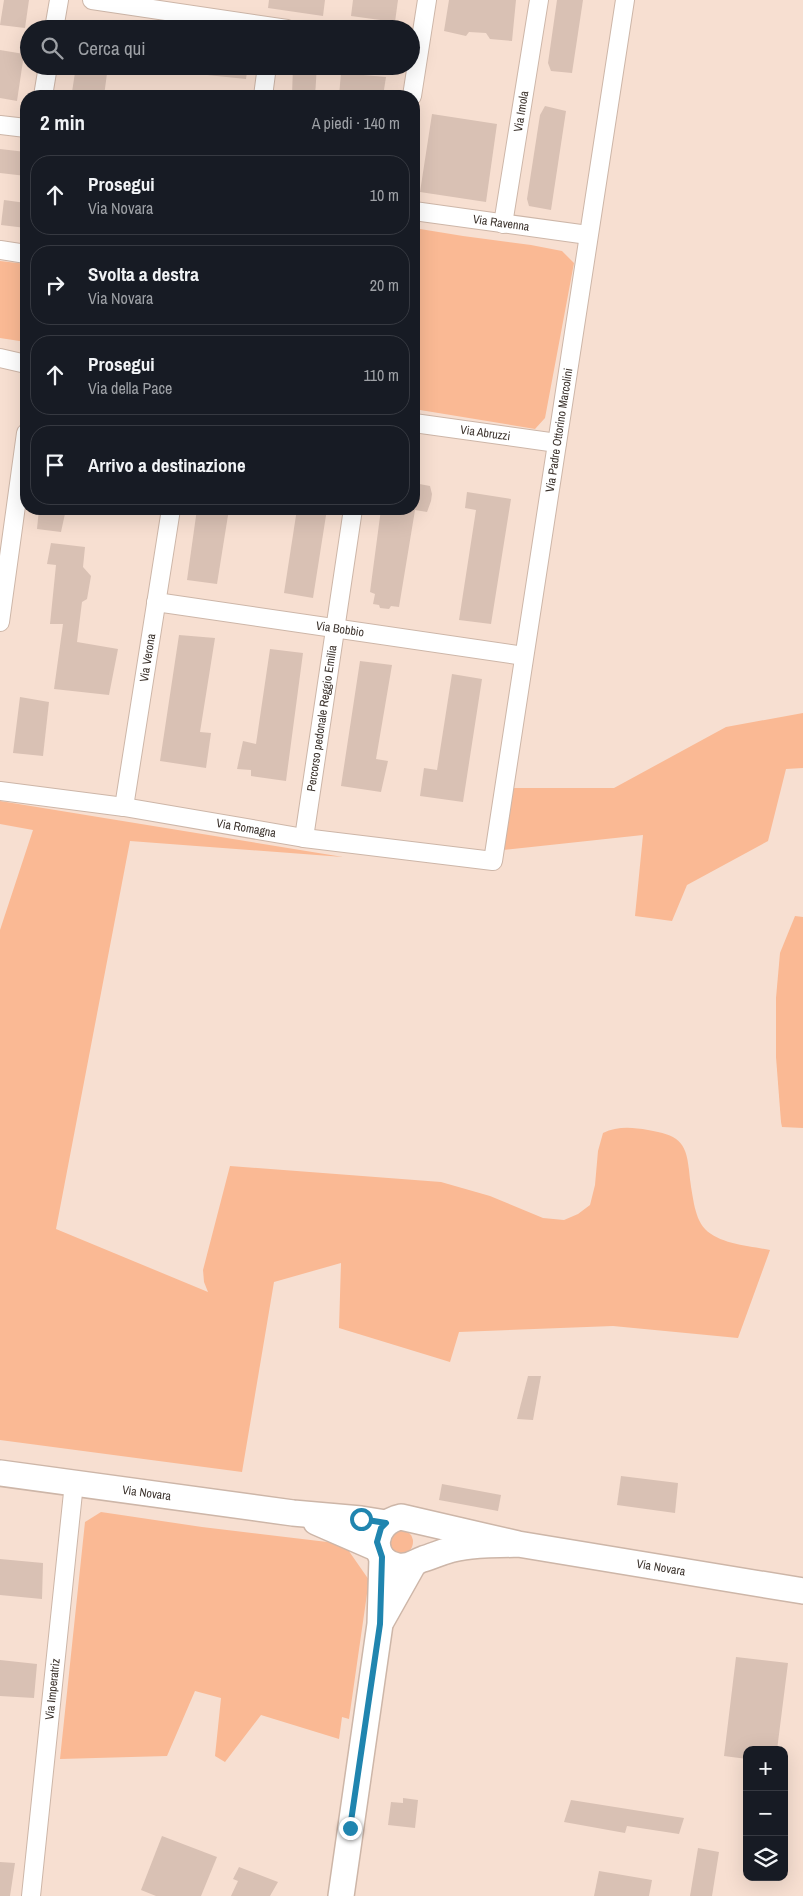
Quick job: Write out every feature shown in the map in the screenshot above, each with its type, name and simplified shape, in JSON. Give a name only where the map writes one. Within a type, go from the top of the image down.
[{"type":"street","points":[[56,20],[59,0]]},
{"type":"street","points":[[92,0],[225,20]]},
{"type":"street","points":[[420,28],[427,0]]},
{"type":"street","name":"Via Imola","points":[[503,224],[539,0]]},
{"type":"street","name":"Via Padre Ottorino Marcolini","points":[[493,862],[625,0]]},
{"type":"street","points":[[44,90],[46,75]]},
{"type":"street","points":[[264,90],[266,75]]},
{"type":"street","points":[[412,90],[413,75]]},
{"type":"street","points":[[0,125],[20,127]]},
{"type":"street","name":"Via Ravenna","points":[[420,212],[588,235]]},
{"type":"street","points":[[0,250],[20,253]]},
{"type":"street","points":[[0,358],[20,363]]},
{"type":"street","name":"Via Abruzzi","points":[[420,424],[557,443]]},
{"type":"street","points":[[0,622],[20,477]]},
{"type":"street","name":"Via Verona","points":[[124,807],[170,515]]},
{"type":"street","name":"Percorso pedonale Reggio Emilia","points":[[304,838],[352,515]]},
{"type":"street","name":"Via Bobbio","points":[[156,602],[524,656]]},
{"type":"street","name":"Via Romagna","points":[[0,790],[124,807],[304,838],[493,862]]},
{"type":"street","name":"Via Novara","points":[[0,1473],[293,1513],[386,1523],[393,1518],[402,1516],[418,1522],[518,1544],[803,1590]]},
{"type":"street","name":"Via Imperatriz","points":[[31,1896],[74,1483]]},
{"type":"street","name":"Via Novara","points":[[293,1513],[380,1553],[388,1562],[396,1566],[405,1567],[463,1547],[518,1544]]},
{"type":"street","points":[[380,1624],[417,1562],[425,1553],[428,1545],[424,1528],[418,1522]]},
{"type":"street","points":[[341,1896],[380,1624],[380,1553],[378,1535],[386,1523]]},
{"type":"shaded area","points":[[420,229],[562,251],[574,263],[545,418],[535,429],[420,410]]},
{"type":"shaded area","points":[[0,261],[20,263],[20,341],[0,338]]},
{"type":"shaded area","points":[[803,713],[803,768],[786,769],[768,841],[687,885],[672,921],[635,916],[643,835],[503,850],[512,788],[614,788],[726,727]]},
{"type":"shaded area","points":[[0,801],[343,857],[130,841],[56,1229],[208,1292],[204,1282],[203,1270],[230,1166],[441,1182],[490,1196],[543,1218],[564,1220],[578,1214],[590,1205],[595,1185],[598,1151],[603,1133],[619,1128],[642,1129],[666,1134],[682,1145],[688,1160],[696,1211],[699,1221],[705,1229],[726,1241],[770,1250],[738,1338],[613,1326],[459,1332],[450,1362],[339,1328],[341,1263],[274,1282],[242,1472],[0,1440],[0,930],[33,830],[0,824]]},
{"type":"shaded area","points":[[795,916],[803,917],[803,1128],[782,1127],[776,1057],[776,998],[780,953]]},
{"type":"shaded area","points":[[101,1512],[202,1527],[344,1544],[369,1580],[349,1719],[342,1717],[339,1739],[261,1715],[225,1762],[215,1756],[221,1698],[195,1691],[167,1756],[60,1759],[85,1522]]},
{"type":"shaded area","points":[[401,1530],[410,1533],[413,1542],[410,1551],[401,1554],[392,1551],[389,1542],[392,1533]]},
{"type":"building","points":[[4,0],[29,0],[26,20],[20,20],[20,27],[0,25]]},
{"type":"building","points":[[269,0],[325,0],[323,16],[268,8]]},
{"type":"building","points":[[353,0],[398,0],[395,20],[351,16]]},
{"type":"building","points":[[449,0],[516,0],[512,41],[490,39],[486,33],[469,32],[466,36],[444,31]]},
{"type":"building","points":[[557,0],[583,0],[572,73],[551,71],[548,63]]},
{"type":"building","points":[[0,50],[20,53],[21,75],[17,101],[0,98]]},
{"type":"building","points":[[75,75],[107,75],[105,90],[72,90]]},
{"type":"building","points":[[207,75],[247,75],[246,79]]},
{"type":"building","points":[[293,75],[316,75],[315,90],[292,90]]},
{"type":"building","points":[[341,75],[386,77],[384,90],[340,90]]},
{"type":"building","points":[[545,106],[566,111],[551,210],[529,206],[527,199],[540,115]]},
{"type":"building","points":[[432,114],[497,124],[486,202],[420,192]]},
{"type":"building","points":[[0,149],[20,151],[20,175],[0,173]]},
{"type":"building","points":[[4,200],[20,202],[20,227],[1,225]]},
{"type":"building","points":[[420,484],[430,486],[432,494],[427,512],[420,511]]},
{"type":"building","points":[[467,492],[511,499],[491,624],[459,620],[476,510],[465,508]]},
{"type":"building","points":[[38,515],[65,515],[61,532],[37,529]]},
{"type":"building","points":[[196,515],[228,515],[217,584],[187,580]]},
{"type":"building","points":[[296,515],[326,515],[313,598],[284,593]]},
{"type":"building","points":[[380,515],[414,515],[399,607],[380,608],[379,605],[373,604],[375,594],[370,592]]},
{"type":"building","points":[[51,543],[85,547],[83,567],[91,576],[87,599],[82,602],[77,642],[118,649],[109,695],[54,689],[63,624],[50,624],[56,565],[47,564]]},
{"type":"building","points":[[179,635],[215,638],[200,732],[211,733],[206,768],[160,761]]},
{"type":"building","points":[[270,649],[303,653],[286,781],[251,776],[251,770],[237,769],[243,741],[256,744]]},
{"type":"building","points":[[360,661],[392,665],[376,759],[388,761],[381,792],[341,786]]},
{"type":"building","points":[[452,674],[482,679],[463,802],[420,796],[424,768],[437,770]]},
{"type":"building","points":[[20,697],[49,702],[43,756],[13,753]]},
{"type":"building","points":[[528,1376],[541,1376],[533,1420],[517,1419]]},
{"type":"building","points":[[621,1476],[678,1483],[675,1513],[617,1505]]},
{"type":"building","points":[[442,1484],[501,1495],[498,1511],[439,1500]]},
{"type":"building","points":[[0,1559],[43,1563],[42,1599],[0,1595]]},
{"type":"building","points":[[736,1657],[788,1663],[778,1746],[743,1746],[743,1758],[724,1756]]},
{"type":"building","points":[[0,1660],[37,1664],[34,1698],[0,1696]]},
{"type":"building","points":[[403,1798],[418,1800],[415,1828],[388,1825],[391,1802],[403,1803]]},
{"type":"building","points":[[571,1800],[684,1818],[679,1834],[627,1826],[625,1833],[564,1822]]},
{"type":"building","points":[[162,1836],[217,1857],[201,1896],[156,1896],[141,1890]]},
{"type":"building","points":[[698,1848],[719,1852],[712,1896],[690,1896]]},
{"type":"building","points":[[0,1862],[15,1863],[10,1896],[0,1896]]},
{"type":"building","points":[[239,1867],[278,1882],[270,1896],[231,1896],[238,1881],[233,1879]]},
{"type":"building","points":[[599,1871],[652,1880],[649,1896],[594,1896]]},
{"type":"route","points":[[350,1828],[380,1624],[382,1557],[377,1542],[381,1528],[386,1523],[361,1519]]}]
